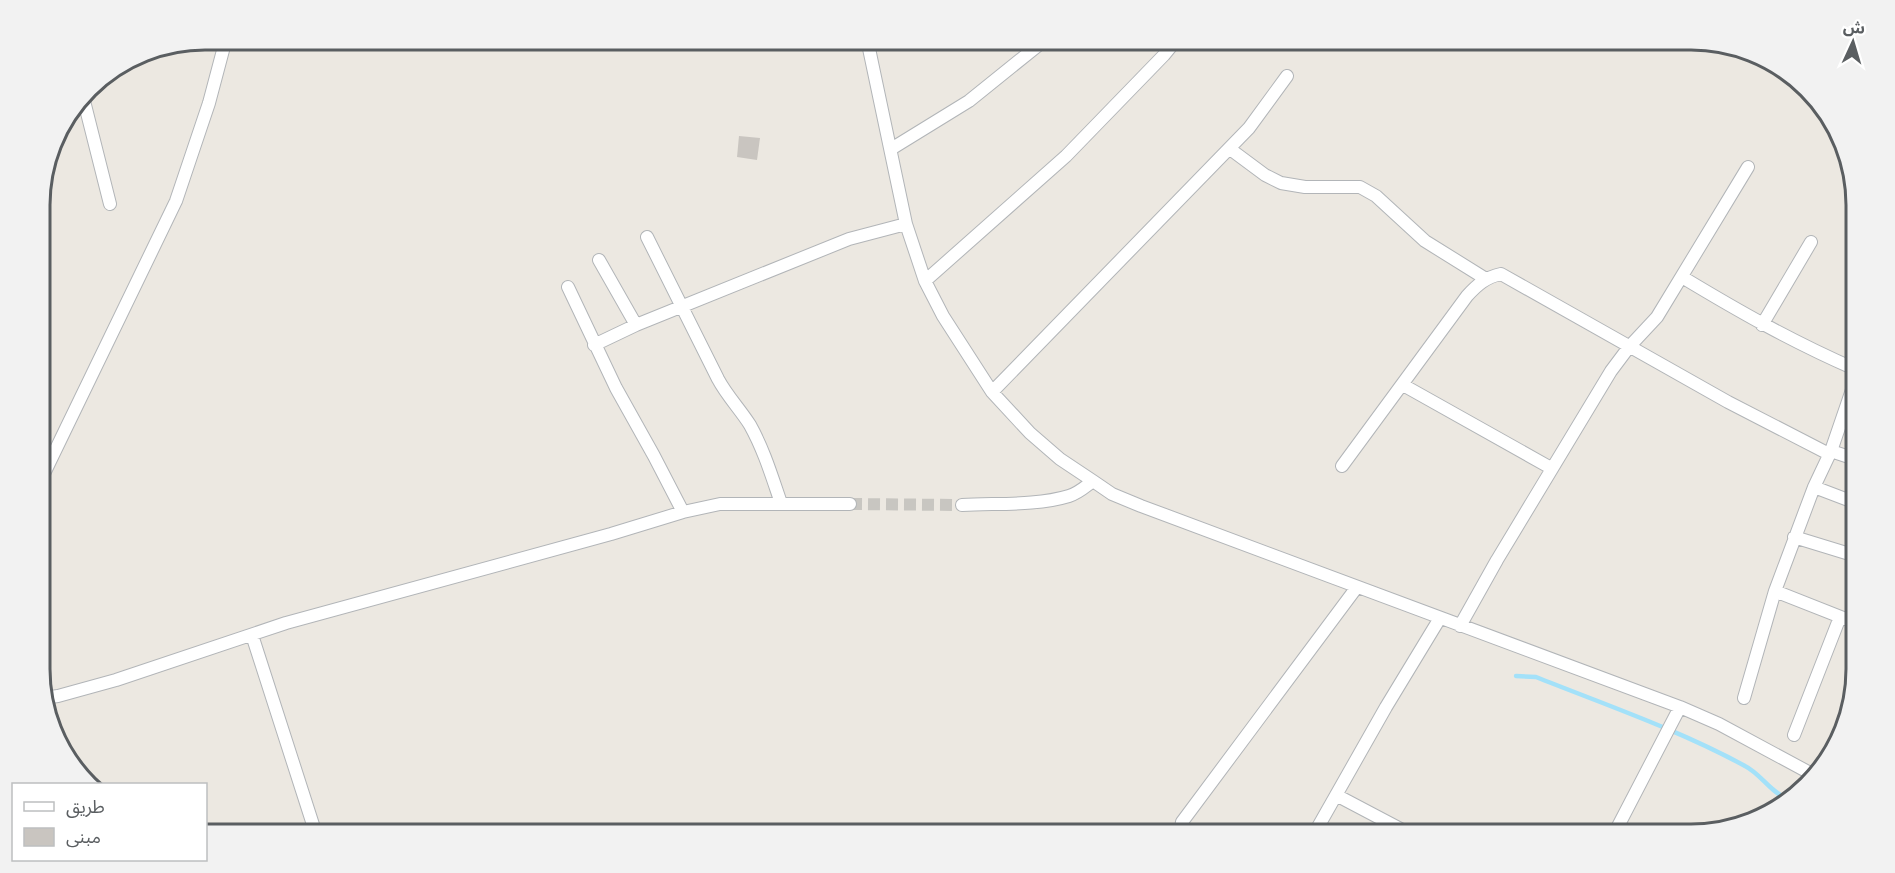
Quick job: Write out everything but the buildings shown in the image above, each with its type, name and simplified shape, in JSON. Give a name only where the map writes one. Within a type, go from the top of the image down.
[{"type":"street","points":[[49,463],[176,201],[209,103],[223,49]]},
{"type":"street","points":[[869,49],[906,224],[926,281],[943,316],[992,392],[1030,433],[1060,459],[1113,494],[1140,506],[1680,707],[1758,744],[1806,771]]},
{"type":"street","points":[[891,149],[969,101],[1034,49]]},
{"type":"street","points":[[926,281],[1066,156],[1168,49]]},
{"type":"street","points":[[992,392],[1230,149],[1249,128],[1287,76]]},
{"type":"street","points":[[84,106],[110,204]]},
{"type":"street","points":[[1230,149],[1265,175],[1281,183],[1305,187],[1360,187],[1376,196],[1425,241],[1485,279]]},
{"type":"street","points":[[1460,626],[1551,468],[1611,371],[1629,347],[1657,317],[1748,167]]},
{"type":"street","points":[[594,345],[636,325],[849,239],[906,224]]},
{"type":"street","points":[[647,237],[723,387],[749,424],[781,503]]},
{"type":"street","points":[[1762,325],[1811,242]]},
{"type":"street","points":[[599,260],[636,325]]},
{"type":"street","points":[[1342,466],[1467,296],[1485,279],[1501,274],[1728,402],[1830,453],[1846,457]]},
{"type":"street","points":[[1682,277],[1762,325],[1846,365]]},
{"type":"street","points":[[568,287],[594,345],[683,512]]},
{"type":"street","points":[[1403,385],[1551,468]]},
{"type":"street","points":[[1744,698],[1775,591],[1846,407]]},
{"type":"street","points":[[962,505],[1049,500],[1070,496],[1093,481]]},
{"type":"street","points":[[1814,487],[1846,499]]},
{"type":"street","points":[[53,697],[116,680],[286,623],[601,537],[683,512],[720,504],[850,504]]},
{"type":"street","points":[[1794,537],[1846,553]]},
{"type":"street","points":[[1182,823],[1357,587]]},
{"type":"street","points":[[1775,591],[1846,619]]},
{"type":"street","points":[[1794,735],[1840,617]]},
{"type":"street","points":[[1320,823],[1414,658],[1440,618]]},
{"type":"street","points":[[252,635],[313,824]]},
{"type":"street","points":[[1620,823],[1680,707]]},
{"type":"street","points":[[1336,795],[1390,823]]},
{"type":"waterway","points":[[1516,676],[1536,677],[1694,741],[1751,769],[1780,795]]},
{"type":"tunnel","points":[[850,504],[962,505]]}]
